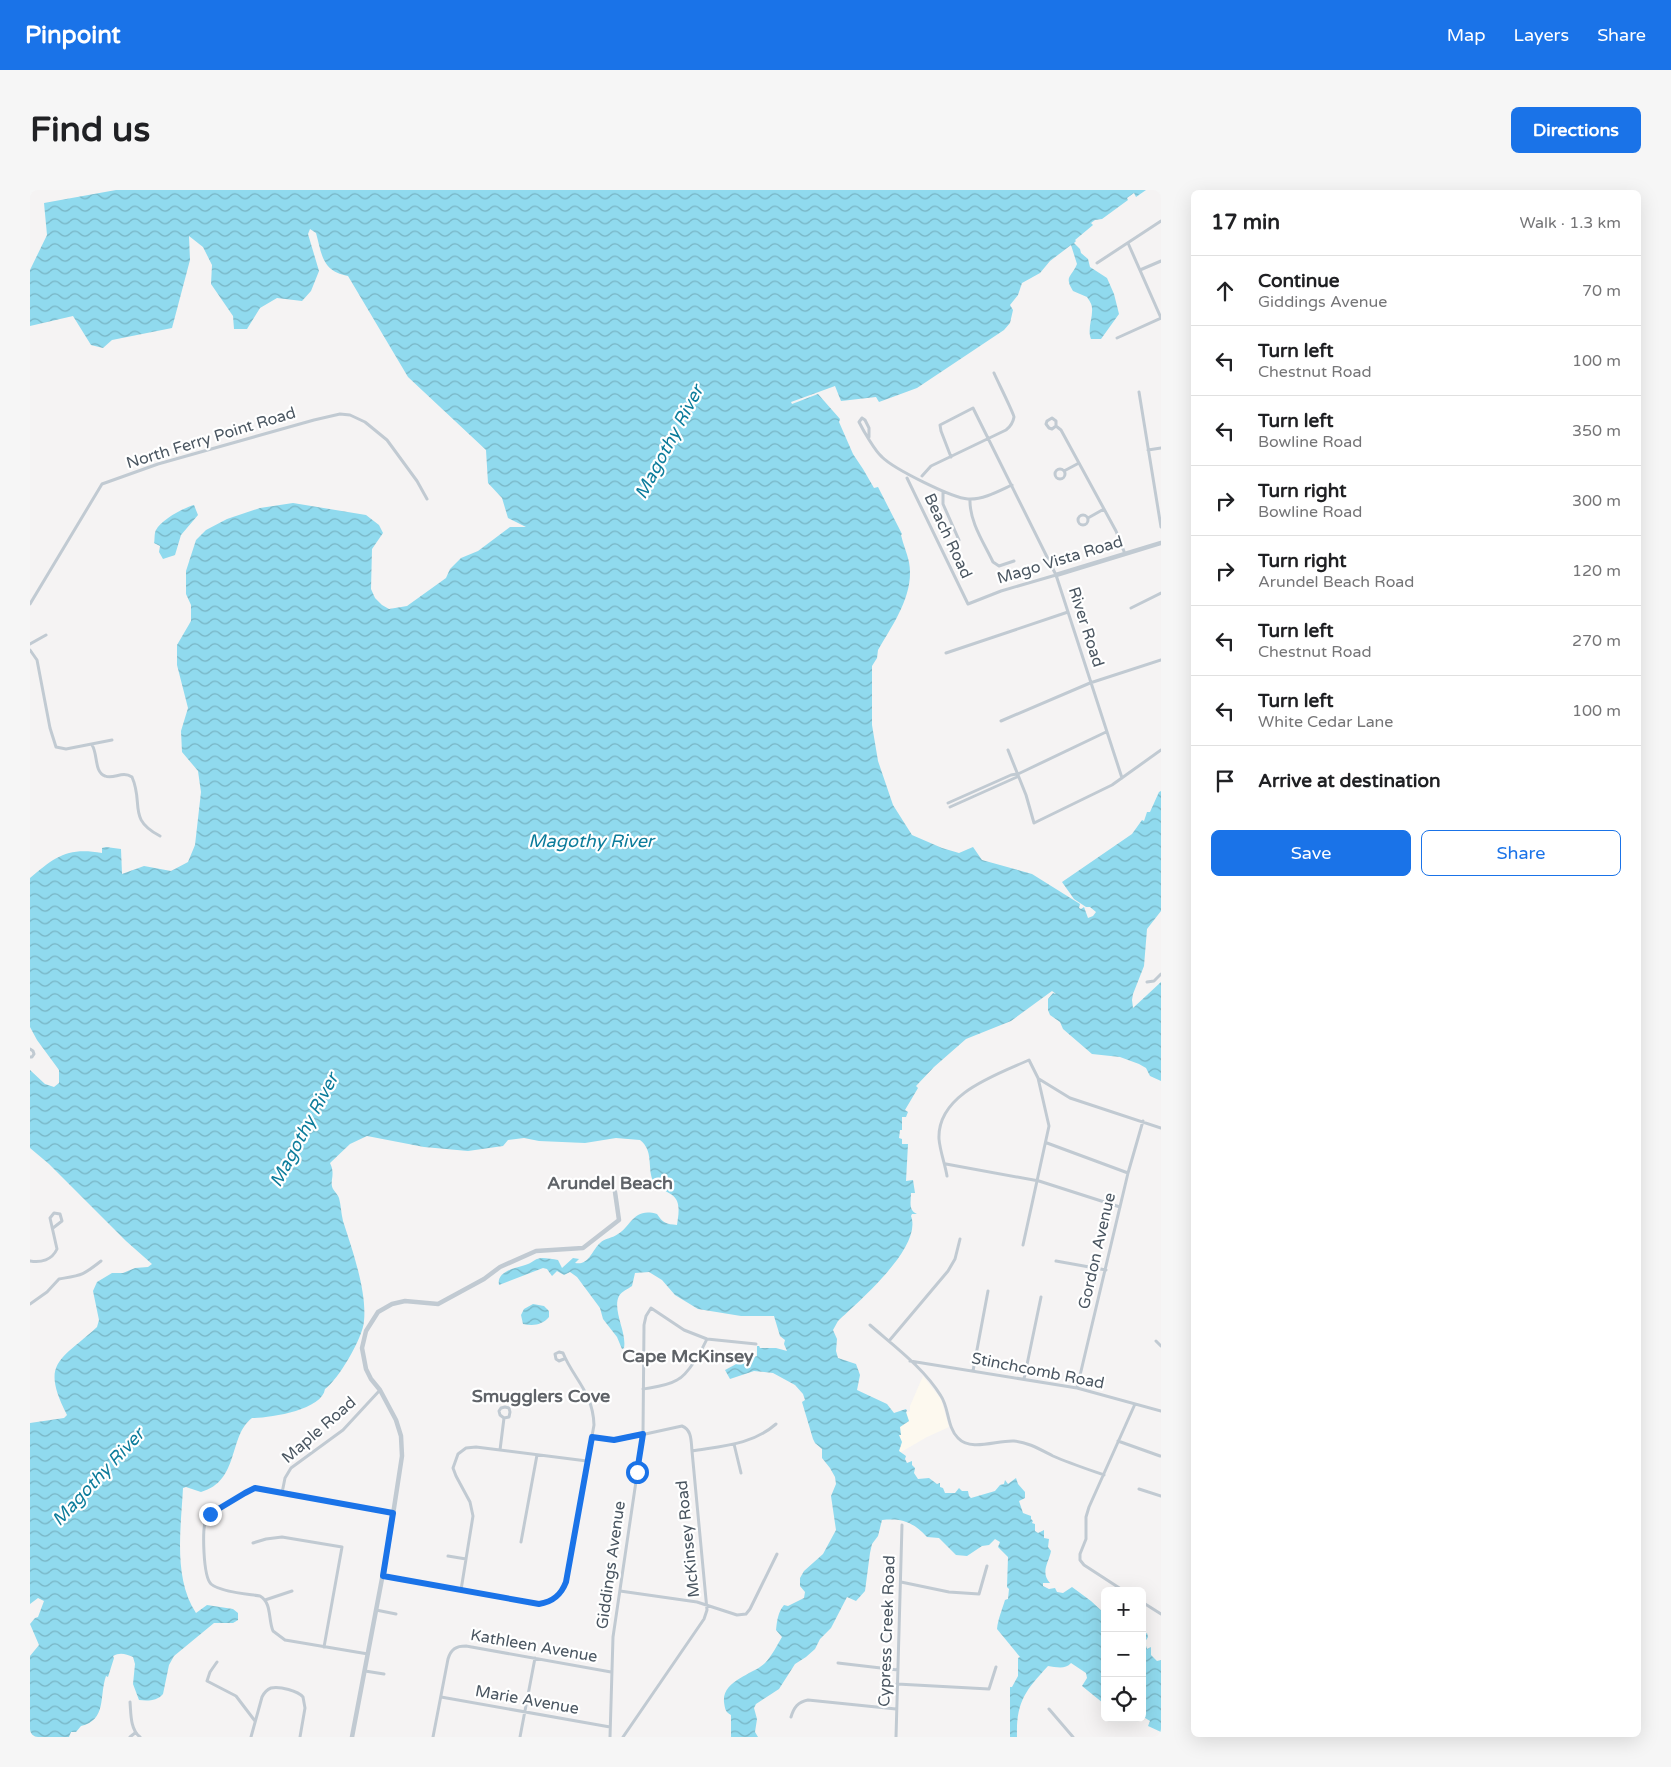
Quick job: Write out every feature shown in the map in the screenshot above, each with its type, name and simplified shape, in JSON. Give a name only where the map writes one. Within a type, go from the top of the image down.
[{"type":"street","points":[[1097,263],[1161,221]]},
{"type":"street","points":[[1117,338],[1161,318],[1128,243]]},
{"type":"street","points":[[1140,270],[1161,261]]},
{"type":"street","points":[[1155,305],[1161,303]]},
{"type":"street","points":[[922,476],[928,469],[1006,430],[1011,425],[1014,416],[994,373]]},
{"type":"street","points":[[1139,392],[1161,527]]},
{"type":"street","name":"River Road","points":[[951,457],[940,431],[940,425],[973,408],[1056,575],[1122,778]]},
{"type":"street","name":"North Ferry Point Road","points":[[30,604],[102,484],[158,464],[314,420],[340,414],[350,415],[365,422],[387,440],[427,499]]},
{"type":"street","points":[[869,438],[869,428],[865,420],[861,419],[860,422],[864,431],[882,458],[943,492],[970,499],[992,494],[1012,485]]},
{"type":"street","points":[[1056,426],[1061,430],[1116,531],[1125,554]]},
{"type":"street","points":[[1148,450],[1161,448]]},
{"type":"street","points":[[1064,471],[1079,463]]},
{"type":"street","name":"Beach Road","points":[[907,478],[968,604]]},
{"type":"street","points":[[943,492],[943,504],[959,540]]},
{"type":"street","points":[[970,499],[972,517],[993,562],[999,566],[1014,561]]},
{"type":"street","points":[[1088,518],[1104,509]]},
{"type":"street","name":"Mago Vista Road","points":[[968,604],[1001,591],[1161,543]]},
{"type":"street","points":[[1131,608],[1161,593]]},
{"type":"street","points":[[946,653],[1068,612]]},
{"type":"street","points":[[30,644],[46,635]]},
{"type":"street","points":[[30,650],[37,660],[50,728],[56,747],[61,749],[112,740]]},
{"type":"street","points":[[1001,722],[1090,683],[1161,660]]},
{"type":"street","points":[[949,805],[1017,777],[1018,774],[1106,732]]},
{"type":"street","points":[[92,744],[95,749],[98,770],[101,774],[110,777],[128,774],[132,777],[142,823],[149,830],[160,836]]},
{"type":"street","points":[[1008,750],[1034,823],[1112,785],[1161,750]]},
{"type":"street","points":[[1147,982],[1154,981],[1161,974]]},
{"type":"street","points":[[30,1049],[34,1054],[30,1057]]},
{"type":"street","points":[[947,1176],[946,1164],[939,1139],[941,1123],[950,1107],[961,1094],[1029,1060],[1038,1078],[1049,1126],[1047,1143],[1024,1245]]},
{"type":"street","points":[[1038,1078],[1070,1098],[1161,1128]]},
{"type":"street","name":"Gordon Avenue","points":[[1077,1388],[1128,1173],[1143,1121]]},
{"type":"street","points":[[1047,1143],[1128,1173]]},
{"type":"street","points":[[946,1164],[1039,1181],[1120,1207]]},
{"type":"street","points":[[352,1737],[383,1576],[401,1466],[401,1441],[396,1420],[380,1390],[368,1374],[362,1348],[366,1331],[378,1312],[384,1307],[398,1302],[438,1304],[484,1279],[500,1267],[536,1251],[583,1248],[619,1220],[614,1192]]},
{"type":"street","points":[[30,1261],[48,1259],[56,1252],[53,1228],[50,1221],[51,1215],[54,1213],[60,1214],[62,1221],[53,1228]]},
{"type":"street","points":[[889,1342],[948,1270],[955,1259],[960,1239]]},
{"type":"street","points":[[30,1304],[47,1292],[59,1279],[73,1278],[84,1274],[101,1261]]},
{"type":"street","points":[[1056,1262],[1106,1270]]},
{"type":"street","points":[[973,1370],[988,1291]]},
{"type":"street","points":[[1024,1379],[1040,1297]]},
{"type":"street","name":"Giddings Avenue","points":[[610,1737],[613,1637],[643,1434],[644,1325],[646,1316],[651,1308],[684,1330],[706,1339]]},
{"type":"street","points":[[870,1325],[934,1385],[942,1398],[953,1430],[958,1438],[964,1442],[974,1445],[999,1441],[1015,1441],[1033,1446],[1055,1457],[1104,1475]]},
{"type":"street","points":[[643,1389],[673,1382],[681,1378],[701,1350],[706,1339],[756,1344]]},
{"type":"street","points":[[1156,1341],[1161,1346]]},
{"type":"street","points":[[383,1576],[535,1604],[547,1602],[558,1595],[566,1581],[594,1417],[590,1402],[570,1364],[564,1359]]},
{"type":"street","name":"Stinchcomb Road","points":[[910,1361],[1077,1388],[1161,1411]]},
{"type":"street","name":"Maple Road","points":[[282,1492],[291,1468],[343,1430],[380,1390]]},
{"type":"street","points":[[1118,1587],[1084,1565],[1080,1560],[1080,1554],[1087,1534],[1086,1517],[1135,1404]]},
{"type":"street","points":[[500,1450],[504,1418]]},
{"type":"street","points":[[692,1451],[734,1444],[762,1435],[776,1424]]},
{"type":"street","name":"McKinsey Road","points":[[624,1737],[704,1619],[707,1610],[690,1432],[682,1426],[643,1434]]},
{"type":"street","points":[[592,1437],[614,1440],[643,1434]]},
{"type":"street","points":[[1118,1441],[1160,1456]]},
{"type":"street","points":[[734,1444],[741,1473]]},
{"type":"street","points":[[461,1590],[473,1514],[470,1502],[455,1474],[454,1464],[458,1454],[466,1448],[476,1447],[587,1461]]},
{"type":"street","points":[[521,1542],[537,1455]]},
{"type":"street","points":[[368,1654],[284,1640],[278,1637],[272,1628],[268,1605],[260,1596],[220,1588],[210,1583],[207,1576],[204,1542],[205,1522],[210,1514],[254,1489],[282,1492],[393,1513]]},
{"type":"street","points":[[1139,1489],[1161,1496]]},
{"type":"street","name":"Cypress Creek Road","points":[[896,1737],[902,1525]]},
{"type":"street","points":[[253,1544],[266,1539],[282,1537],[342,1548],[324,1647]]},
{"type":"street","points":[[620,1591],[707,1605],[737,1615],[746,1614],[777,1554]]},
{"type":"street","points":[[448,1556],[466,1559]]},
{"type":"street","points":[[901,1582],[949,1592],[979,1594],[988,1566]]},
{"type":"street","points":[[265,1600],[292,1591]]},
{"type":"street","points":[[1146,1605],[1161,1614]]},
{"type":"street","points":[[376,1610],[396,1614]]},
{"type":"street","name":"Kathleen Avenue","points":[[441,1697],[448,1659],[453,1649],[466,1646],[611,1672]]},
{"type":"street","points":[[520,1737],[535,1658]]},
{"type":"street","points":[[217,1662],[210,1672],[207,1681],[236,1696],[255,1721]]},
{"type":"street","points":[[838,1663],[898,1670]]},
{"type":"street","points":[[897,1684],[989,1689],[996,1667]]},
{"type":"street","points":[[365,1671],[384,1674]]},
{"type":"street","points":[[251,1737],[262,1697],[266,1691],[275,1688],[299,1693],[303,1698],[305,1704],[300,1737]]},
{"type":"street","points":[[433,1737],[441,1697]]},
{"type":"street","name":"Marie Avenue","points":[[441,1697],[610,1727]]},
{"type":"street","points":[[791,1717],[794,1708],[800,1701],[808,1700],[896,1709]]},
{"type":"street","points":[[130,1702],[135,1733],[140,1737]]},
{"type":"street","points":[[1049,1710],[1073,1737]]},
{"type":"street","points":[[130,1737],[135,1733]]},
{"type":"shaded area","points":[[923,1376],[941,1399],[949,1427],[927,1437],[889,1459],[860,1435],[910,1411],[910,1406]]},
{"type":"water","name":"Magothy River","points":[[116,190],[1146,190],[1136,197],[1134,193],[1127,198],[1128,200],[1102,219],[1095,220],[1091,223],[1093,225],[1074,243],[1088,259],[1090,267],[1107,278],[1114,294],[1119,314],[1101,339],[1091,339],[1092,308],[1090,302],[1087,297],[1073,291],[1069,282],[1069,277],[1077,264],[1071,245],[1050,261],[1040,273],[1022,283],[1018,295],[1010,305],[1013,310],[1010,323],[1004,330],[917,388],[879,402],[876,397],[841,401],[835,386],[791,402],[792,404],[818,394],[840,419],[839,422],[853,454],[874,488],[878,487],[902,534],[909,562],[909,586],[896,619],[878,650],[877,658],[872,666],[872,725],[878,761],[893,805],[912,835],[959,853],[973,847],[982,860],[1032,874],[1080,904],[1079,908],[1084,907],[1088,918],[1096,912],[1074,899],[1062,882],[1132,834],[1142,820],[1144,821],[1147,812],[1150,812],[1161,791],[1161,911],[1147,929],[1144,966],[1132,1000],[1133,1008],[1161,982],[1161,1081],[1150,1076],[1146,1068],[1139,1064],[1120,1057],[1092,1054],[1063,1029],[1060,1022],[1050,1015],[1048,999],[1053,993],[1056,994],[1052,991],[1011,1021],[966,1039],[934,1067],[916,1086],[918,1088],[905,1110],[908,1112],[906,1117],[902,1117],[902,1130],[900,1130],[899,1138],[902,1139],[902,1144],[908,1144],[906,1181],[913,1180],[915,1193],[911,1193],[911,1205],[912,1210],[917,1214],[912,1214],[911,1216],[912,1229],[907,1243],[886,1273],[838,1321],[833,1330],[837,1339],[836,1351],[838,1358],[856,1364],[860,1375],[857,1390],[887,1404],[894,1413],[906,1409],[909,1421],[900,1427],[901,1435],[899,1435],[902,1442],[899,1451],[906,1456],[907,1463],[912,1461],[912,1465],[915,1468],[914,1473],[918,1479],[929,1478],[937,1484],[940,1483],[940,1487],[943,1488],[945,1493],[955,1493],[959,1488],[962,1491],[968,1491],[971,1498],[995,1491],[1000,1485],[1004,1484],[1005,1480],[1008,1484],[1016,1478],[1018,1484],[1025,1492],[1025,1498],[1019,1501],[1023,1513],[1031,1516],[1032,1523],[1035,1524],[1035,1531],[1038,1533],[1044,1530],[1044,1538],[1049,1539],[1048,1547],[1051,1551],[1045,1571],[1050,1583],[1043,1583],[1043,1586],[1049,1589],[1055,1588],[1057,1592],[1063,1593],[1072,1587],[1101,1610],[1101,1701],[1082,1686],[1087,1678],[1086,1673],[1071,1663],[1063,1667],[1048,1666],[1028,1690],[1020,1706],[1017,1737],[1010,1737],[1010,1687],[1012,1687],[1018,1676],[1018,1658],[1020,1657],[997,1629],[1005,1600],[1008,1599],[1009,1589],[1007,1587],[1008,1557],[998,1547],[1000,1542],[995,1539],[989,1545],[982,1546],[967,1556],[956,1555],[939,1538],[927,1537],[907,1522],[882,1520],[878,1536],[872,1544],[865,1591],[856,1601],[847,1597],[831,1628],[820,1639],[815,1649],[795,1664],[779,1689],[756,1704],[754,1708],[757,1719],[755,1732],[758,1737],[731,1737],[731,1715],[725,1708],[724,1702],[728,1688],[740,1678],[760,1667],[770,1657],[782,1637],[776,1630],[780,1611],[784,1605],[788,1606],[804,1598],[805,1592],[800,1586],[800,1578],[804,1571],[823,1554],[836,1530],[831,1496],[836,1484],[835,1477],[822,1458],[822,1449],[813,1439],[802,1402],[805,1400],[803,1394],[795,1385],[773,1373],[754,1371],[730,1379],[725,1370],[757,1356],[757,1346],[787,1351],[784,1344],[785,1340],[780,1336],[774,1316],[741,1316],[698,1309],[675,1295],[662,1280],[649,1272],[635,1273],[632,1286],[620,1294],[617,1302],[618,1314],[624,1335],[624,1348],[622,1349],[617,1337],[603,1319],[600,1308],[577,1277],[570,1272],[564,1275],[557,1271],[552,1276],[547,1269],[543,1268],[499,1285],[499,1280],[504,1273],[538,1259],[558,1260],[562,1268],[573,1258],[579,1259],[575,1263],[584,1262],[600,1243],[618,1234],[633,1219],[643,1213],[657,1214],[665,1222],[677,1225],[679,1210],[677,1201],[653,1181],[649,1154],[640,1140],[616,1138],[585,1143],[539,1141],[524,1138],[508,1140],[503,1146],[468,1151],[424,1147],[367,1136],[350,1144],[330,1163],[332,1167],[332,1186],[339,1198],[343,1221],[358,1270],[363,1297],[363,1328],[355,1348],[322,1396],[315,1402],[294,1411],[252,1418],[239,1436],[228,1468],[222,1478],[213,1486],[201,1492],[186,1487],[183,1488],[180,1552],[181,1569],[189,1599],[196,1613],[207,1605],[233,1609],[238,1613],[238,1620],[233,1623],[214,1623],[174,1656],[169,1665],[163,1694],[155,1699],[139,1700],[133,1684],[135,1664],[133,1657],[123,1654],[113,1656],[108,1677],[106,1676],[104,1684],[101,1706],[95,1718],[81,1726],[76,1732],[71,1732],[69,1737],[30,1737],[30,1656],[39,1645],[30,1624],[38,1617],[44,1601],[38,1598],[30,1604],[30,1423],[64,1418],[67,1415],[55,1384],[55,1373],[58,1364],[64,1356],[97,1327],[99,1320],[93,1291],[97,1282],[112,1273],[123,1273],[135,1268],[148,1267],[152,1264],[30,1148],[30,1070],[45,1084],[54,1087],[59,1083],[59,1070],[30,1027],[30,878],[62,855],[80,851],[102,853],[102,848],[106,847],[121,849],[122,874],[144,866],[171,871],[188,862],[195,845],[201,792],[198,771],[182,752],[181,731],[188,708],[177,665],[177,645],[191,621],[191,605],[186,594],[186,571],[196,540],[206,530],[227,519],[260,508],[293,503],[366,515],[379,525],[383,533],[372,549],[371,589],[375,598],[389,609],[407,606],[446,578],[450,569],[461,558],[478,551],[510,527],[526,527],[508,518],[502,498],[488,483],[486,450],[408,377],[348,276],[339,274],[324,261],[316,233],[310,229],[308,234],[319,271],[311,291],[302,301],[277,298],[260,308],[247,329],[234,329],[233,316],[211,284],[212,265],[203,247],[189,236],[190,260],[172,328],[112,340],[103,348],[91,345],[73,316],[30,326],[30,270],[47,235],[44,203]]},
{"type":"water","points":[[194,505],[198,515],[181,535],[175,555],[163,559],[159,552],[160,546],[154,543],[156,530],[162,522]]},
{"type":"water","points":[[533,1304],[544,1306],[549,1311],[549,1317],[544,1322],[538,1324],[523,1324],[521,1315],[524,1309]]},
{"type":"water","points":[[1146,1646],[1147,1649],[1151,1647],[1151,1655],[1157,1661],[1161,1660],[1161,1732],[1148,1726],[1150,1721],[1146,1718]]},
{"type":"district","name":"Arundel Beach","points":[[610,1183]]},
{"type":"district","name":"Cape McKinsey","points":[[688,1356]]},
{"type":"district","name":"Smugglers Cove","points":[[541,1396]]},
{"type":"route","points":[[210,1514],[255,1488],[393,1513],[383,1576],[539,1604],[555,1599],[562,1591],[566,1582],[592,1437],[618,1440],[643,1434],[637,1472]]}]
